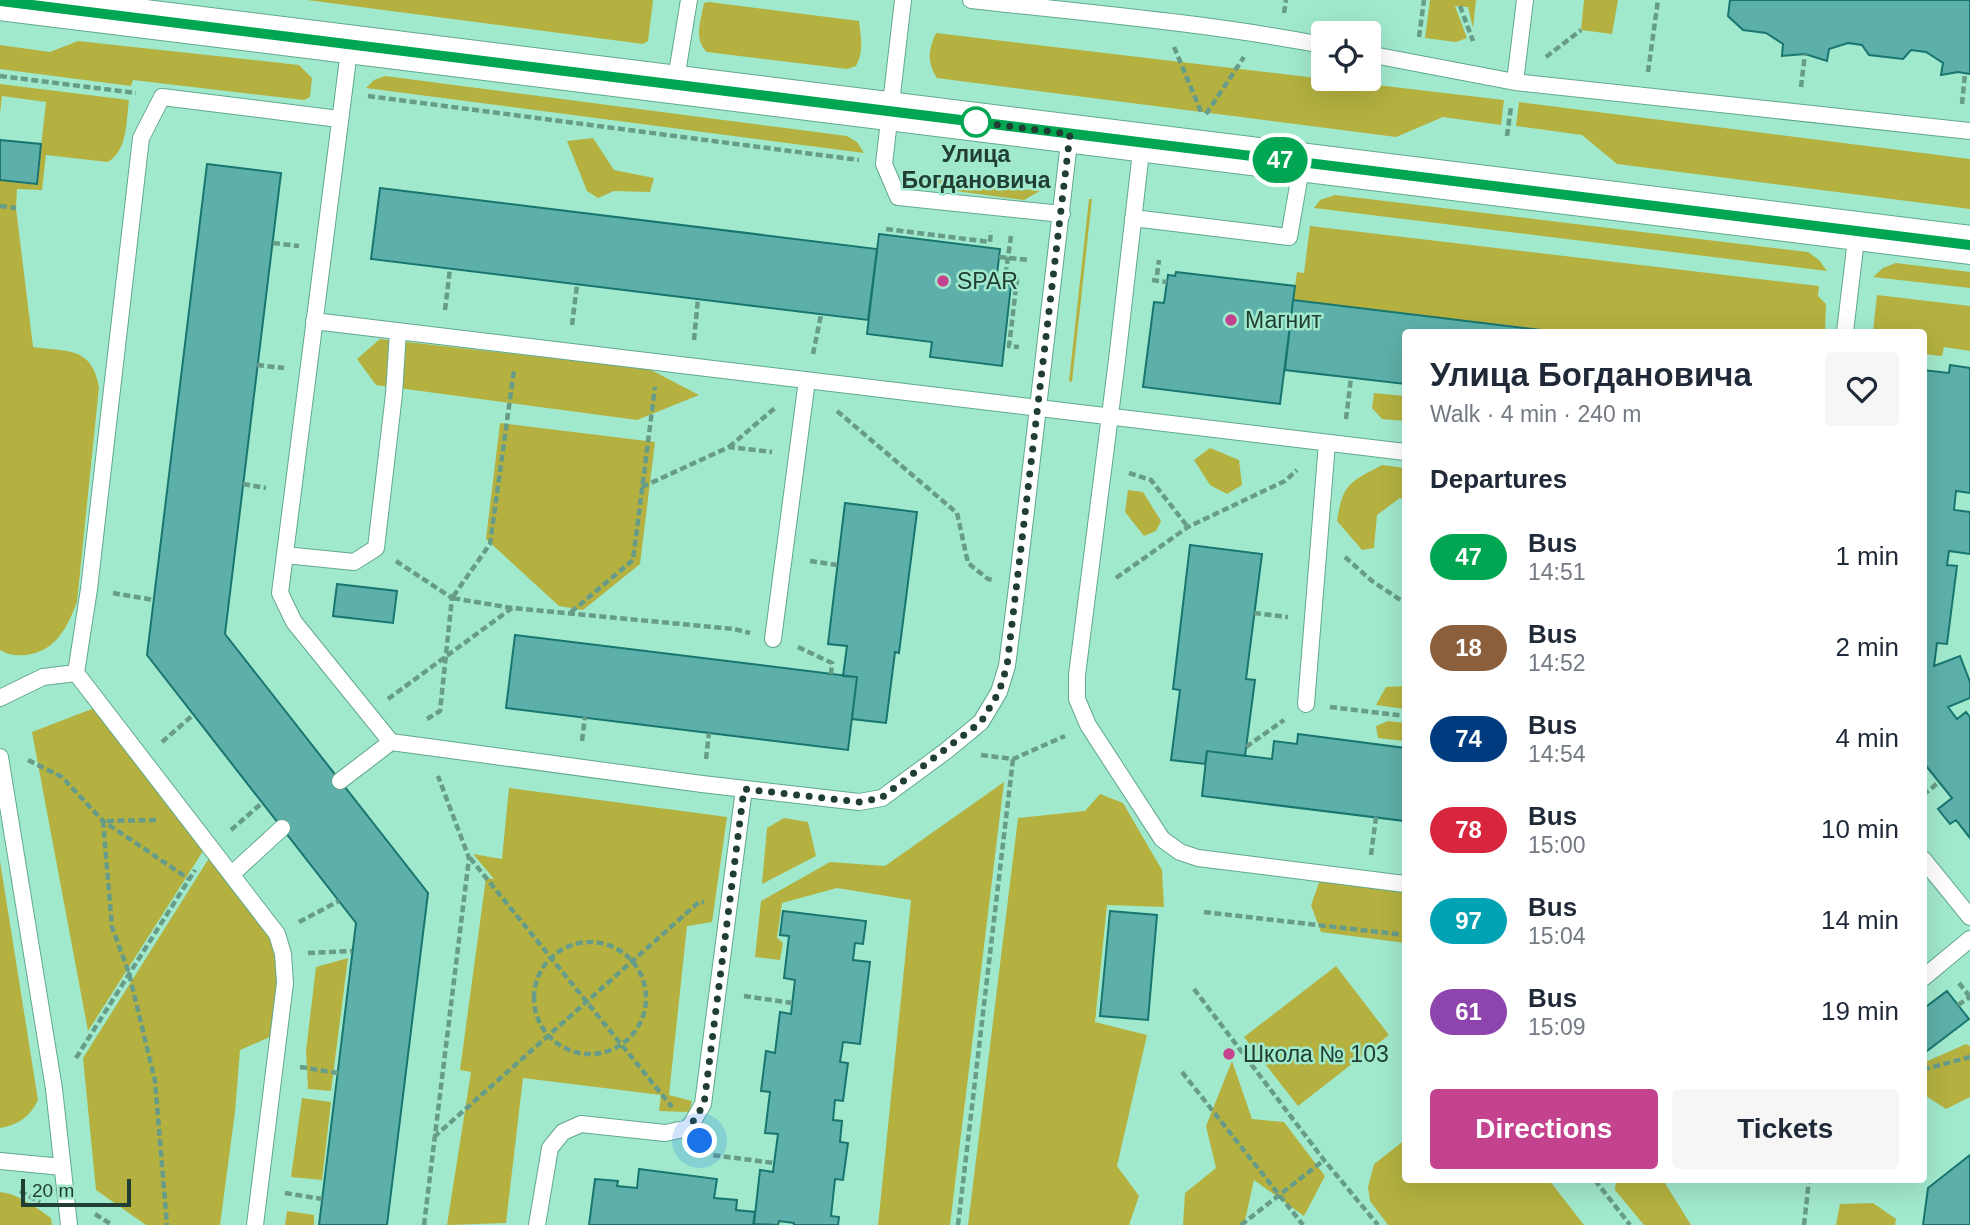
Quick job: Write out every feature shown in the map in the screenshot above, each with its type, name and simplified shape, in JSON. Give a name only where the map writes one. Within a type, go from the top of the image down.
[{"type":"street","points":[[0,1],[1970,245]]},
{"type":"lane","points":[[675,85],[689,0]]},
{"type":"lane","points":[[903,0],[884,163],[898,197],[1062,214]]},
{"type":"lane","points":[[971,0],[1163,22],[1311,43]]},
{"type":"lane","points":[[1515,82],[1525,0]]},
{"type":"lane","points":[[350,43],[280,593],[294,622],[391,742],[744,789],[859,802],[881,798],[981,722],[999,692],[1007,666],[1070,134]]},
{"type":"lane","points":[[1381,56],[1515,82],[1970,131]]},
{"type":"lane","points":[[256,1225],[285,983],[284,954],[277,934],[76,673],[89,589],[141,138],[162,97],[339,119]]},
{"type":"lane","points":[[1142,143],[1077,674],[1077,699],[1088,725],[1162,839],[1180,852],[1198,858],[1402,884]]},
{"type":"lane","points":[[1133,218],[1289,237],[1302,162]]},
{"type":"lane","points":[[1845,329],[1857,230]]},
{"type":"lane","points":[[314,321],[1402,452]]},
{"type":"lane","points":[[285,555],[354,562],[376,548],[394,394],[398,331]]},
{"type":"lane","points":[[773,639],[807,380]]},
{"type":"lane","points":[[1306,704],[1320,535],[1334,444]]},
{"type":"lane","points":[[0,698],[43,677],[76,673]]},
{"type":"lane","points":[[340,780],[391,742]]},
{"type":"lane","points":[[0,757],[54,1089],[69,1225]]},
{"type":"lane","points":[[537,1225],[550,1148],[563,1132],[581,1124],[666,1133],[689,1128],[704,1104],[744,789]]},
{"type":"lane","points":[[232,874],[282,828]]},
{"type":"lane","points":[[1927,864],[1970,916]]},
{"type":"lane","points":[[1927,975],[1970,939]]},
{"type":"lane","points":[[0,1161],[62,1167]]},
{"type":"path","points":[[1419,44],[1424,0]]},
{"type":"path","points":[[1644,97],[1658,0]]},
{"type":"path","points":[[1460,6],[1473,41]]},
{"type":"path","points":[[1163,22],[1204,118],[1259,35]]},
{"type":"path","points":[[0,76],[162,97]]},
{"type":"path","points":[[343,93],[884,163]]},
{"type":"path","points":[[0,206],[16,208]]},
{"type":"path","points":[[886,229],[990,242],[992,228],[1002,229]]},
{"type":"path","points":[[1010,240],[1005,278],[1017,280],[1009,346],[1020,347]]},
{"type":"path","points":[[1028,273],[1031,251]]},
{"type":"path","points":[[999,257],[1024,260]]},
{"type":"path","points":[[1158,267],[1159,260]]},
{"type":"path","points":[[442,336],[450,269]]},
{"type":"path","points":[[1150,280],[1167,282]]},
{"type":"path","points":[[568,351],[577,285]]},
{"type":"path","points":[[692,366],[698,299]]},
{"type":"path","points":[[642,487],[729,447],[807,380],[821,314]]},
{"type":"path","points":[[1012,404],[1021,335]]},
{"type":"path","points":[[391,742],[440,711],[452,598],[490,544],[517,345]]},
{"type":"path","points":[[571,612],[633,560],[659,362]]},
{"type":"path","points":[[1087,598],[1188,527],[1285,481],[1334,444],[1351,378]]},
{"type":"path","points":[[807,380],[839,412],[957,513],[968,563],[988,579],[1017,587]]},
{"type":"path","points":[[729,447],[797,456]]},
{"type":"path","points":[[1104,465],[1151,480],[1188,527]]},
{"type":"path","points":[[1320,535],[1372,581],[1402,601]]},
{"type":"path","points":[[376,548],[452,598],[512,608],[734,629]]},
{"type":"path","points":[[89,589],[154,600]]},
{"type":"path","points":[[369,714],[512,608]]},
{"type":"path","points":[[773,639],[791,644],[832,663],[831,674]]},
{"type":"path","points":[[1246,747],[1306,704]]},
{"type":"path","points":[[1362,711],[1402,716]]},
{"type":"path","points":[[143,759],[193,715]]},
{"type":"path","points":[[946,751],[1013,759],[1088,725]]},
{"type":"path","points":[[427,747],[469,858],[689,1128],[712,1155],[774,1163]]},
{"type":"path","points":[[20,756],[62,777],[103,821],[188,879]]},
{"type":"path","points":[[957,1225],[1013,759]]},
{"type":"path","points":[[1927,791],[1940,782]]},
{"type":"path","points":[[54,1089],[68,1073],[188,879],[211,847],[262,803]]},
{"type":"path","points":[[1368,880],[1376,817]]},
{"type":"path","points":[[103,821],[189,819]]},
{"type":"path","points":[[103,821],[112,927],[129,973],[155,1081],[167,1225]]},
{"type":"path","points":[[424,1225],[469,858]]},
{"type":"path","points":[[277,934],[339,901]]},
{"type":"path","points":[[433,1138],[699,902],[729,905]]},
{"type":"path","points":[[1204,912],[1402,935]]},
{"type":"path","points":[[597,941],[619,948],[634,961],[646,984],[646,1012],[636,1033],[622,1046],[595,1055],[567,1051],[548,1036],[537,1018],[533,994],[542,967],[550,957],[570,945],[597,941]]},
{"type":"path","points":[[284,954],[352,951]]},
{"type":"path","points":[[1194,989],[1324,1160],[1378,1225]]},
{"type":"path","points":[[718,992],[792,1003]]},
{"type":"path","points":[[1958,1005],[1969,997]]},
{"type":"path","points":[[1927,1068],[1970,1057]]},
{"type":"path","points":[[275,1063],[338,1073]]},
{"type":"path","points":[[1182,1072],[1303,1225]]},
{"type":"path","points":[[1241,1225],[1324,1160]]},
{"type":"path","points":[[1600,1183],[1630,1225]]},
{"type":"path","points":[[1804,1225],[1809,1183]]},
{"type":"path","points":[[12,1188],[43,1204],[67,1208]]},
{"type":"path","points":[[260,1189],[322,1199]]},
{"type":"shaded area","points":[[307,0],[653,1],[648,41],[643,44]]},
{"type":"shaded area","points":[[1430,0],[1476,0],[1473,28],[1468,7],[1455,6],[1467,38],[1456,42],[1425,38]]},
{"type":"shaded area","points":[[1584,0],[1618,0],[1612,34],[1581,30]]},
{"type":"shaded area","points":[[704,3],[859,21],[859,60],[856,66],[847,69],[707,52],[700,42],[699,29]]},
{"type":"shaded area","points":[[936,33],[1311,77],[1311,91],[1381,91],[1381,85],[1504,100],[1501,125],[1443,117],[1396,137],[937,78],[930,56]]},
{"type":"shaded area","points":[[78,41],[299,65],[312,78],[310,97],[304,100],[133,80],[131,86],[0,69],[0,45],[50,52]]},
{"type":"shaded area","points":[[385,76],[847,136],[857,142],[864,153],[366,88],[374,80]]},
{"type":"shaded area","points":[[0,84],[129,100],[123,143],[115,157],[108,162],[46,155],[42,190],[17,189],[16,208],[33,347],[67,351],[84,358],[91,364],[99,387],[77,602],[69,621],[53,643],[36,653],[22,655],[0,650],[0,180],[37,183],[46,102],[2,96],[0,114]]},
{"type":"shaded area","points":[[1519,102],[1970,159],[1970,209],[1617,164],[1582,135],[1516,126]]},
{"type":"shaded area","points":[[593,138],[614,170],[654,178],[650,192],[614,191],[598,198],[587,191],[567,141]]},
{"type":"shaded area","points":[[904,175],[1040,191],[1024,200],[910,185],[905,182]]},
{"type":"shaded area","points":[[1335,195],[1808,252],[1819,260],[1827,271],[1314,208],[1320,200]]},
{"type":"shaded area","points":[[1089,199],[1092,199],[1072,382],[1069,381]]},
{"type":"shaded area","points":[[1310,226],[1819,286],[1818,296],[1826,304],[1825,329],[1533,329],[1293,300],[1297,272],[1304,273]]},
{"type":"shaded area","points":[[1896,263],[1970,272],[1970,288],[1873,277],[1883,268]]},
{"type":"shaded area","points":[[1877,295],[1970,306],[1970,351],[1944,347],[1942,356],[1927,354],[1927,329],[1873,329]]},
{"type":"shaded area","points":[[380,339],[649,369],[699,395],[637,420],[376,385],[357,359]]},
{"type":"shaded area","points":[[1374,393],[1402,396],[1402,421],[1382,419],[1372,408]]},
{"type":"shaded area","points":[[500,423],[655,442],[640,564],[583,610],[559,606],[486,539]]},
{"type":"shaded area","points":[[1210,448],[1239,460],[1242,485],[1227,494],[1210,485],[1194,460]]},
{"type":"shaded area","points":[[1382,465],[1402,468],[1402,498],[1377,515],[1374,548],[1362,550],[1337,521],[1345,491],[1362,476]]},
{"type":"shaded area","points":[[1128,490],[1143,492],[1161,521],[1156,531],[1144,536],[1125,512]]},
{"type":"shaded area","points":[[1402,686],[1402,709],[1376,705],[1386,687]]},
{"type":"shaded area","points":[[97,707],[205,848],[88,1031],[32,732]]},
{"type":"shaded area","points":[[1388,721],[1402,723],[1402,741],[1378,738],[1376,726]]},
{"type":"shaded area","points":[[1004,782],[950,1225],[878,1225],[911,900],[837,888],[782,903],[777,938],[783,943],[780,960],[755,957],[761,901],[830,862],[885,866]]},
{"type":"shaded area","points":[[509,788],[727,817],[712,922],[687,926],[669,1095],[692,1101],[689,1112],[659,1111],[661,1095],[523,1078],[506,1223],[447,1225],[471,1072],[460,1070],[486,878],[494,879],[473,854],[502,859]]},
{"type":"shaded area","points":[[1100,794],[1123,803],[1162,870],[1164,907],[1107,905],[1095,1022],[1147,1035],[1117,1166],[1139,1196],[1129,1225],[968,1225],[1018,818],[1085,811]]},
{"type":"shaded area","points":[[784,818],[808,822],[816,856],[762,884],[767,828]]},
{"type":"shaded area","points":[[211,855],[267,928],[278,961],[272,1036],[240,1050],[220,1225],[146,1225],[96,1190],[83,1058]]},
{"type":"shaded area","points":[[0,861],[38,1100],[23,1119],[0,1128]]},
{"type":"shaded area","points":[[1320,880],[1402,890],[1402,943],[1321,932],[1311,905]]},
{"type":"shaded area","points":[[348,958],[331,1091],[308,1089],[306,1051],[316,967]]},
{"type":"shaded area","points":[[1336,966],[1389,1035],[1298,1106],[1244,1037]]},
{"type":"shaded area","points":[[1966,1044],[1970,1046],[1970,1097],[1946,1109],[1927,1097],[1927,1061]]},
{"type":"shaded area","points":[[1232,1061],[1252,1119],[1284,1122],[1325,1176],[1304,1216],[1254,1180],[1244,1225],[1183,1225],[1185,1193],[1216,1168],[1206,1126]]},
{"type":"shaded area","points":[[302,1098],[331,1102],[322,1180],[291,1177]]},
{"type":"shaded area","points":[[1402,1142],[1402,1183],[1551,1183],[1584,1225],[1388,1225],[1370,1201],[1368,1187],[1374,1164]]},
{"type":"shaded area","points":[[1616,1183],[1665,1183],[1691,1225],[1644,1225],[1615,1190]]},
{"type":"shaded area","points":[[0,1192],[14,1195],[33,1205],[51,1218],[52,1225],[0,1225]]},
{"type":"shaded area","points":[[1873,1203],[1896,1219],[1895,1225],[1836,1225],[1840,1204]]},
{"type":"shaded area","points":[[287,1211],[314,1215],[314,1225],[285,1225]]},
{"type":"building","points":[[1730,0],[1970,0],[1970,74],[1958,72],[1941,75],[1943,63],[1926,52],[1911,50],[1903,59],[1869,55],[1862,45],[1848,43],[1829,49],[1827,61],[1805,54],[1782,56],[1783,44],[1766,33],[1743,30],[1728,16]]},
{"type":"building","points":[[0,140],[41,144],[37,184],[0,180]]},
{"type":"building","points":[[207,164],[281,173],[225,634],[428,893],[387,1225],[319,1225],[356,923],[147,655]]},
{"type":"building","points":[[380,188],[877,249],[868,320],[371,259]]},
{"type":"building","points":[[879,234],[1000,249],[996,283],[1011,285],[1002,366],[930,357],[932,342],[867,334]]},
{"type":"building","points":[[1176,272],[1295,286],[1280,404],[1143,387],[1154,302],[1164,303],[1168,275],[1175,276]]},
{"type":"building","points":[[1293,300],[1533,329],[1402,329],[1402,384],[1285,370]]},
{"type":"building","points":[[1950,365],[1970,368],[1970,493],[1956,491],[1954,510],[1970,512],[1970,554],[1949,551],[1947,565],[1957,566],[1947,644],[1937,643],[1934,666],[1960,656],[1970,682],[1970,698],[1948,707],[1957,719],[1966,712],[1970,717],[1970,838],[1956,820],[1950,824],[1938,809],[1952,798],[1927,767],[1927,370],[1949,373]]},
{"type":"building","points":[[845,503],[917,512],[899,653],[895,652],[886,723],[852,719],[857,677],[843,676],[847,646],[828,644]]},
{"type":"building","points":[[1190,545],[1262,554],[1246,679],[1255,680],[1245,756],[1207,751],[1205,764],[1171,760],[1180,690],[1173,689]]},
{"type":"building","points":[[337,584],[397,591],[393,623],[333,616]]},
{"type":"building","points":[[515,635],[857,677],[848,750],[506,708]]},
{"type":"building","points":[[1298,734],[1402,748],[1402,821],[1202,796],[1207,751],[1272,759],[1274,741],[1297,744]]},
{"type":"building","points":[[783,911],[866,921],[863,944],[855,943],[853,960],[870,962],[860,1044],[843,1042],[840,1062],[848,1063],[843,1101],[835,1100],[833,1120],[842,1121],[840,1142],[848,1143],[843,1180],[835,1179],[831,1216],[839,1217],[838,1225],[794,1225],[779,1221],[778,1225],[754,1224],[760,1170],[773,1172],[778,1134],[765,1133],[770,1092],[761,1091],[766,1051],[775,1053],[780,1012],[791,1014],[795,980],[784,978],[789,936],[780,935]]},
{"type":"building","points":[[1110,911],[1157,915],[1148,1020],[1100,1016]]},
{"type":"building","points":[[1947,991],[1969,1019],[1927,1051],[1927,1006]]},
{"type":"building","points":[[1970,1155],[1970,1225],[1923,1225],[1928,1188]]},
{"type":"building","points":[[639,1169],[717,1179],[714,1198],[737,1200],[736,1210],[755,1212],[753,1225],[589,1225],[595,1179],[618,1181],[617,1186],[637,1188]]},
{"type":"bus line","name":"47","points":[[0,1],[1970,245]]},
{"type":"place","name":"Улица Богдановича","points":[[976,122]]},
{"type":"place","name":"SPAR","points":[[943,281]]},
{"type":"place","name":"Магнит","points":[[1231,320]]},
{"type":"place","name":"Школа № 103","points":[[1229,1054]]},
{"type":"route","points":[[700,1141],[689,1128],[704,1104],[744,789],[859,802],[881,798],[981,722],[999,692],[1007,666],[1070,134],[976,122]]}]
